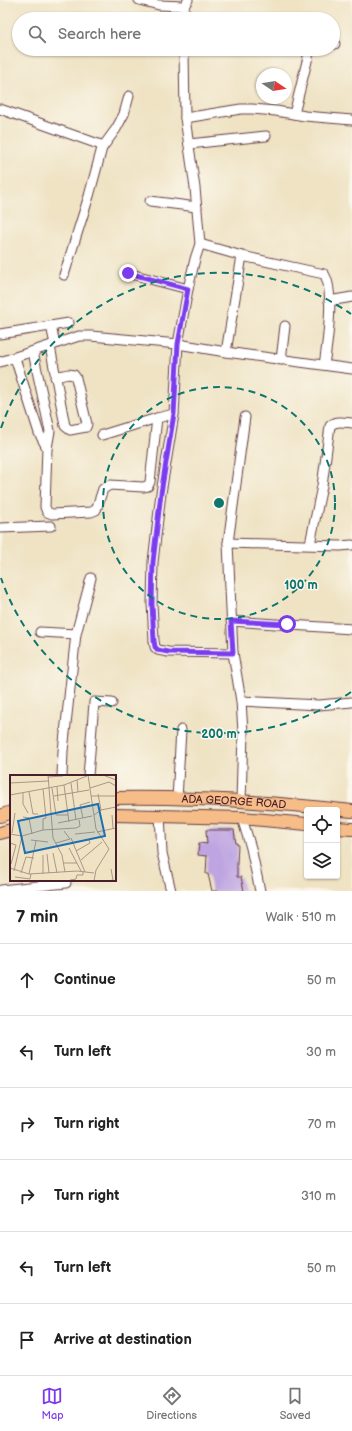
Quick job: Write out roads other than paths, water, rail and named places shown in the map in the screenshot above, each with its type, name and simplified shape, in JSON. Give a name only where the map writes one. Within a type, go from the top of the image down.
[{"type":"main road","name":"ADA GEORGE ROAD","points":[[116,798],[177,799],[282,804],[352,811]]},
{"type":"main road","points":[[0,816],[10,812]]},
{"type":"main road","name":"ADA GEORGE ROAD","points":[[116,815],[242,818],[304,824]]},
{"type":"main road","points":[[340,828],[352,829]]},
{"type":"main road","points":[[0,833],[10,830]]},
{"type":"street","points":[[139,0],[159,5],[186,3]]},
{"type":"street","points":[[184,56],[185,118],[200,244],[188,289],[178,344],[174,414],[161,493],[153,562],[152,604],[154,641],[155,647],[158,650],[168,652],[233,653]]},
{"type":"street","points":[[294,114],[308,56]]},
{"type":"street","points":[[64,275],[89,196],[102,148],[119,124],[124,114],[129,96]]},
{"type":"street","points":[[0,110],[101,145],[102,148]]},
{"type":"street","points":[[185,118],[241,110],[276,111],[318,118],[352,120]]},
{"type":"street","points":[[189,144],[266,136]]},
{"type":"street","points":[[150,201],[196,207]]},
{"type":"street","points":[[200,244],[242,256],[324,274],[326,278],[329,301],[324,365]]},
{"type":"street","points":[[226,352],[242,256]]},
{"type":"street","points":[[128,273],[188,289]]},
{"type":"street","points":[[329,301],[352,297]]},
{"type":"street","points":[[0,334],[69,323]]},
{"type":"street","points":[[51,326],[56,377],[67,429],[70,430],[86,427],[87,424],[74,374],[56,377]]},
{"type":"street","points":[[281,360],[285,326]]},
{"type":"street","points":[[0,362],[79,336],[178,344],[352,369]]},
{"type":"street","points":[[34,352],[50,431],[47,448],[47,512],[52,514],[91,512],[96,510],[102,489],[110,485],[148,486],[150,482],[157,418]]},
{"type":"street","points":[[15,358],[37,426],[47,448]]},
{"type":"street","points":[[23,383],[39,379]]},
{"type":"street","points":[[102,435],[174,414]]},
{"type":"street","points":[[241,802],[243,732],[241,701],[233,653],[228,543],[245,417]]},
{"type":"street","points":[[310,544],[322,486],[330,426],[334,422],[352,423]]},
{"type":"street","points":[[37,426],[49,423]]},
{"type":"street","points":[[0,528],[51,526]]},
{"type":"street","points":[[228,543],[352,545]]},
{"type":"street","points":[[62,775],[63,751],[76,634],[91,578]]},
{"type":"street","points":[[231,621],[352,629]]},
{"type":"street","points":[[40,632],[76,634]]},
{"type":"street","points":[[241,701],[319,705],[352,702]]},
{"type":"street","points":[[88,775],[94,702],[112,703]]},
{"type":"street","points":[[177,799],[181,730]]},
{"type":"street","points":[[160,815],[162,853],[171,891]]},
{"type":"street","points":[[242,818],[251,848],[260,891]]},
{"type":"street","points":[[1,890],[66,885]]}]
